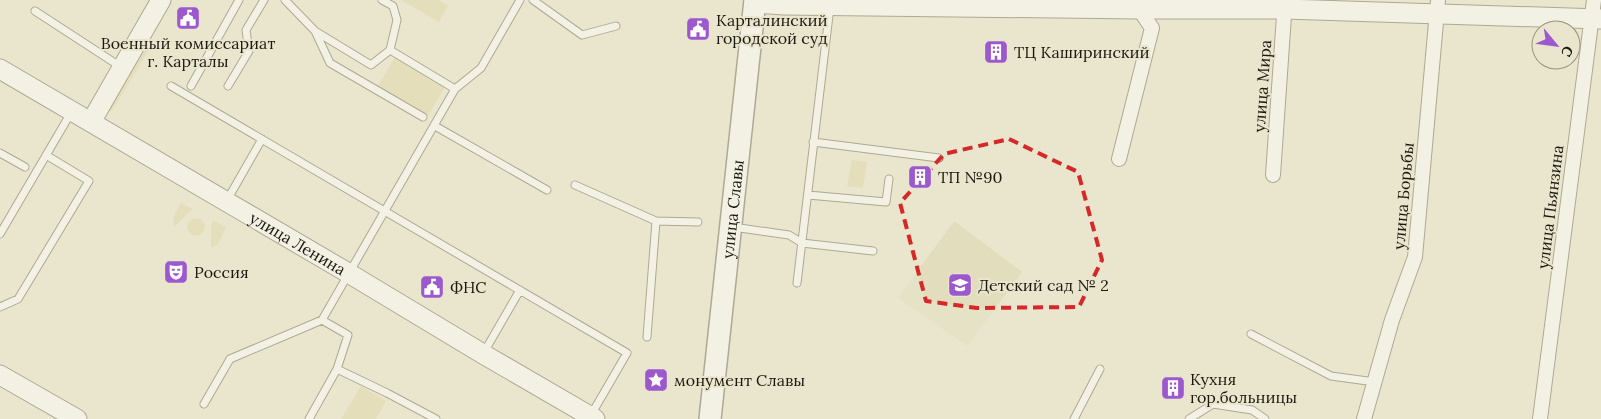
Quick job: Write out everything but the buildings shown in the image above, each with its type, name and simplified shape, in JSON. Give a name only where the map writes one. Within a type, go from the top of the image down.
[{"type":"main road","name":"улица Славы","points":[[710,419],[753,27],[754,1]]},
{"type":"street","points":[[91,122],[161,0]]},
{"type":"street","name":"улица Пьянзина","points":[[1540,419],[1596,19],[1594,0]]},
{"type":"street","points":[[754,1],[784,5],[958,3],[1437,7],[1596,19]]},
{"type":"street","points":[[1118,158],[1152,28],[1139,5]]},
{"type":"street","name":"улица Мира","points":[[1273,175],[1284,5]]},
{"type":"street","name":"улица Борьбы","points":[[1364,419],[1392,320],[1415,257],[1437,7]]},
{"type":"street","name":"улица Ленина","points":[[0,68],[592,418]]},
{"type":"street","points":[[0,374],[77,419]]},
{"type":"lane","points":[[191,86],[239,0]]},
{"type":"lane","points":[[228,86],[249,51],[246,30],[264,0]]},
{"type":"lane","points":[[285,0],[315,31],[371,65],[390,50],[397,20],[393,6],[382,0]]},
{"type":"lane","points":[[204,404],[230,359],[322,320],[456,89],[481,68],[520,0]]},
{"type":"lane","points":[[533,0],[582,35],[616,26]]},
{"type":"lane","points":[[797,283],[830,4]]},
{"type":"lane","points":[[35,11],[121,68]]},
{"type":"lane","points":[[315,31],[330,63],[423,117]]},
{"type":"lane","points":[[390,50],[456,89]]},
{"type":"lane","points":[[171,86],[627,353],[592,418]]},
{"type":"lane","points":[[0,234],[72,111]]},
{"type":"lane","points":[[435,126],[547,190]]},
{"type":"lane","points":[[226,202],[262,139]]},
{"type":"lane","points":[[813,142],[938,158]]},
{"type":"lane","points":[[0,153],[25,167]]},
{"type":"lane","points":[[0,307],[18,299],[89,180],[46,155]]},
{"type":"lane","points":[[808,195],[886,202],[888,179]]},
{"type":"lane","points":[[575,185],[656,221],[698,222]]},
{"type":"lane","points":[[647,338],[656,221]]},
{"type":"lane","points":[[730,227],[789,235],[802,243],[873,251]]},
{"type":"lane","points":[[483,354],[520,290]]},
{"type":"lane","points":[[309,419],[337,369],[348,335],[322,320]]},
{"type":"lane","points":[[1251,334],[1331,376],[1375,382]]},
{"type":"lane","points":[[337,369],[436,419]]},
{"type":"lane","points":[[1074,419],[1100,369]]},
{"type":"lane","points":[[1189,419],[1213,404],[1252,410],[1265,419]]},
{"type":"highlighted area","points":[[1009,139],[1078,172],[1102,260],[1079,307],[977,308],[926,301],[900,203],[944,154]]},
{"type":"shaded area","points":[[401,0],[438,0],[448,6],[439,22]]},
{"type":"shaded area","points":[[150,38],[155,40],[112,111],[107,111],[145,40]]},
{"type":"shaded area","points":[[395,57],[445,87],[428,116],[378,86]]},
{"type":"shaded area","points":[[852,160],[867,162],[863,188],[847,186]]},
{"type":"shaded area","points":[[181,203],[193,209],[174,227],[174,218]]},
{"type":"shaded area","points":[[192,218],[200,218],[205,223],[203,234],[192,236],[187,231],[187,223]]},
{"type":"shaded area","points":[[214,220],[226,228],[218,244],[211,247],[211,224]]},
{"type":"shaded area","name":"Детский сад № 2","points":[[954,221],[1022,272],[967,346],[898,298]]},
{"type":"shaded area","points":[[361,386],[386,401],[376,419],[341,419]]},
{"type":"place","name":"Военный комиссариат г. Карталы","points":[[188,18]]},
{"type":"place","name":"Карталинский городской суд","points":[[698,29]]},
{"type":"place","name":"ТЦ Каширинский","points":[[996,52]]},
{"type":"place","name":"ТП №90","points":[[920,177]]},
{"type":"place","name":"Россия","points":[[176,272]]},
{"type":"place","name":"Детский сад № 2","points":[[960,285]]},
{"type":"place","name":"ФНС","points":[[432,287]]},
{"type":"place","name":"монумент Славы","points":[[656,380]]},
{"type":"place","name":"Кухня гор.больницы","points":[[1173,388]]}]
